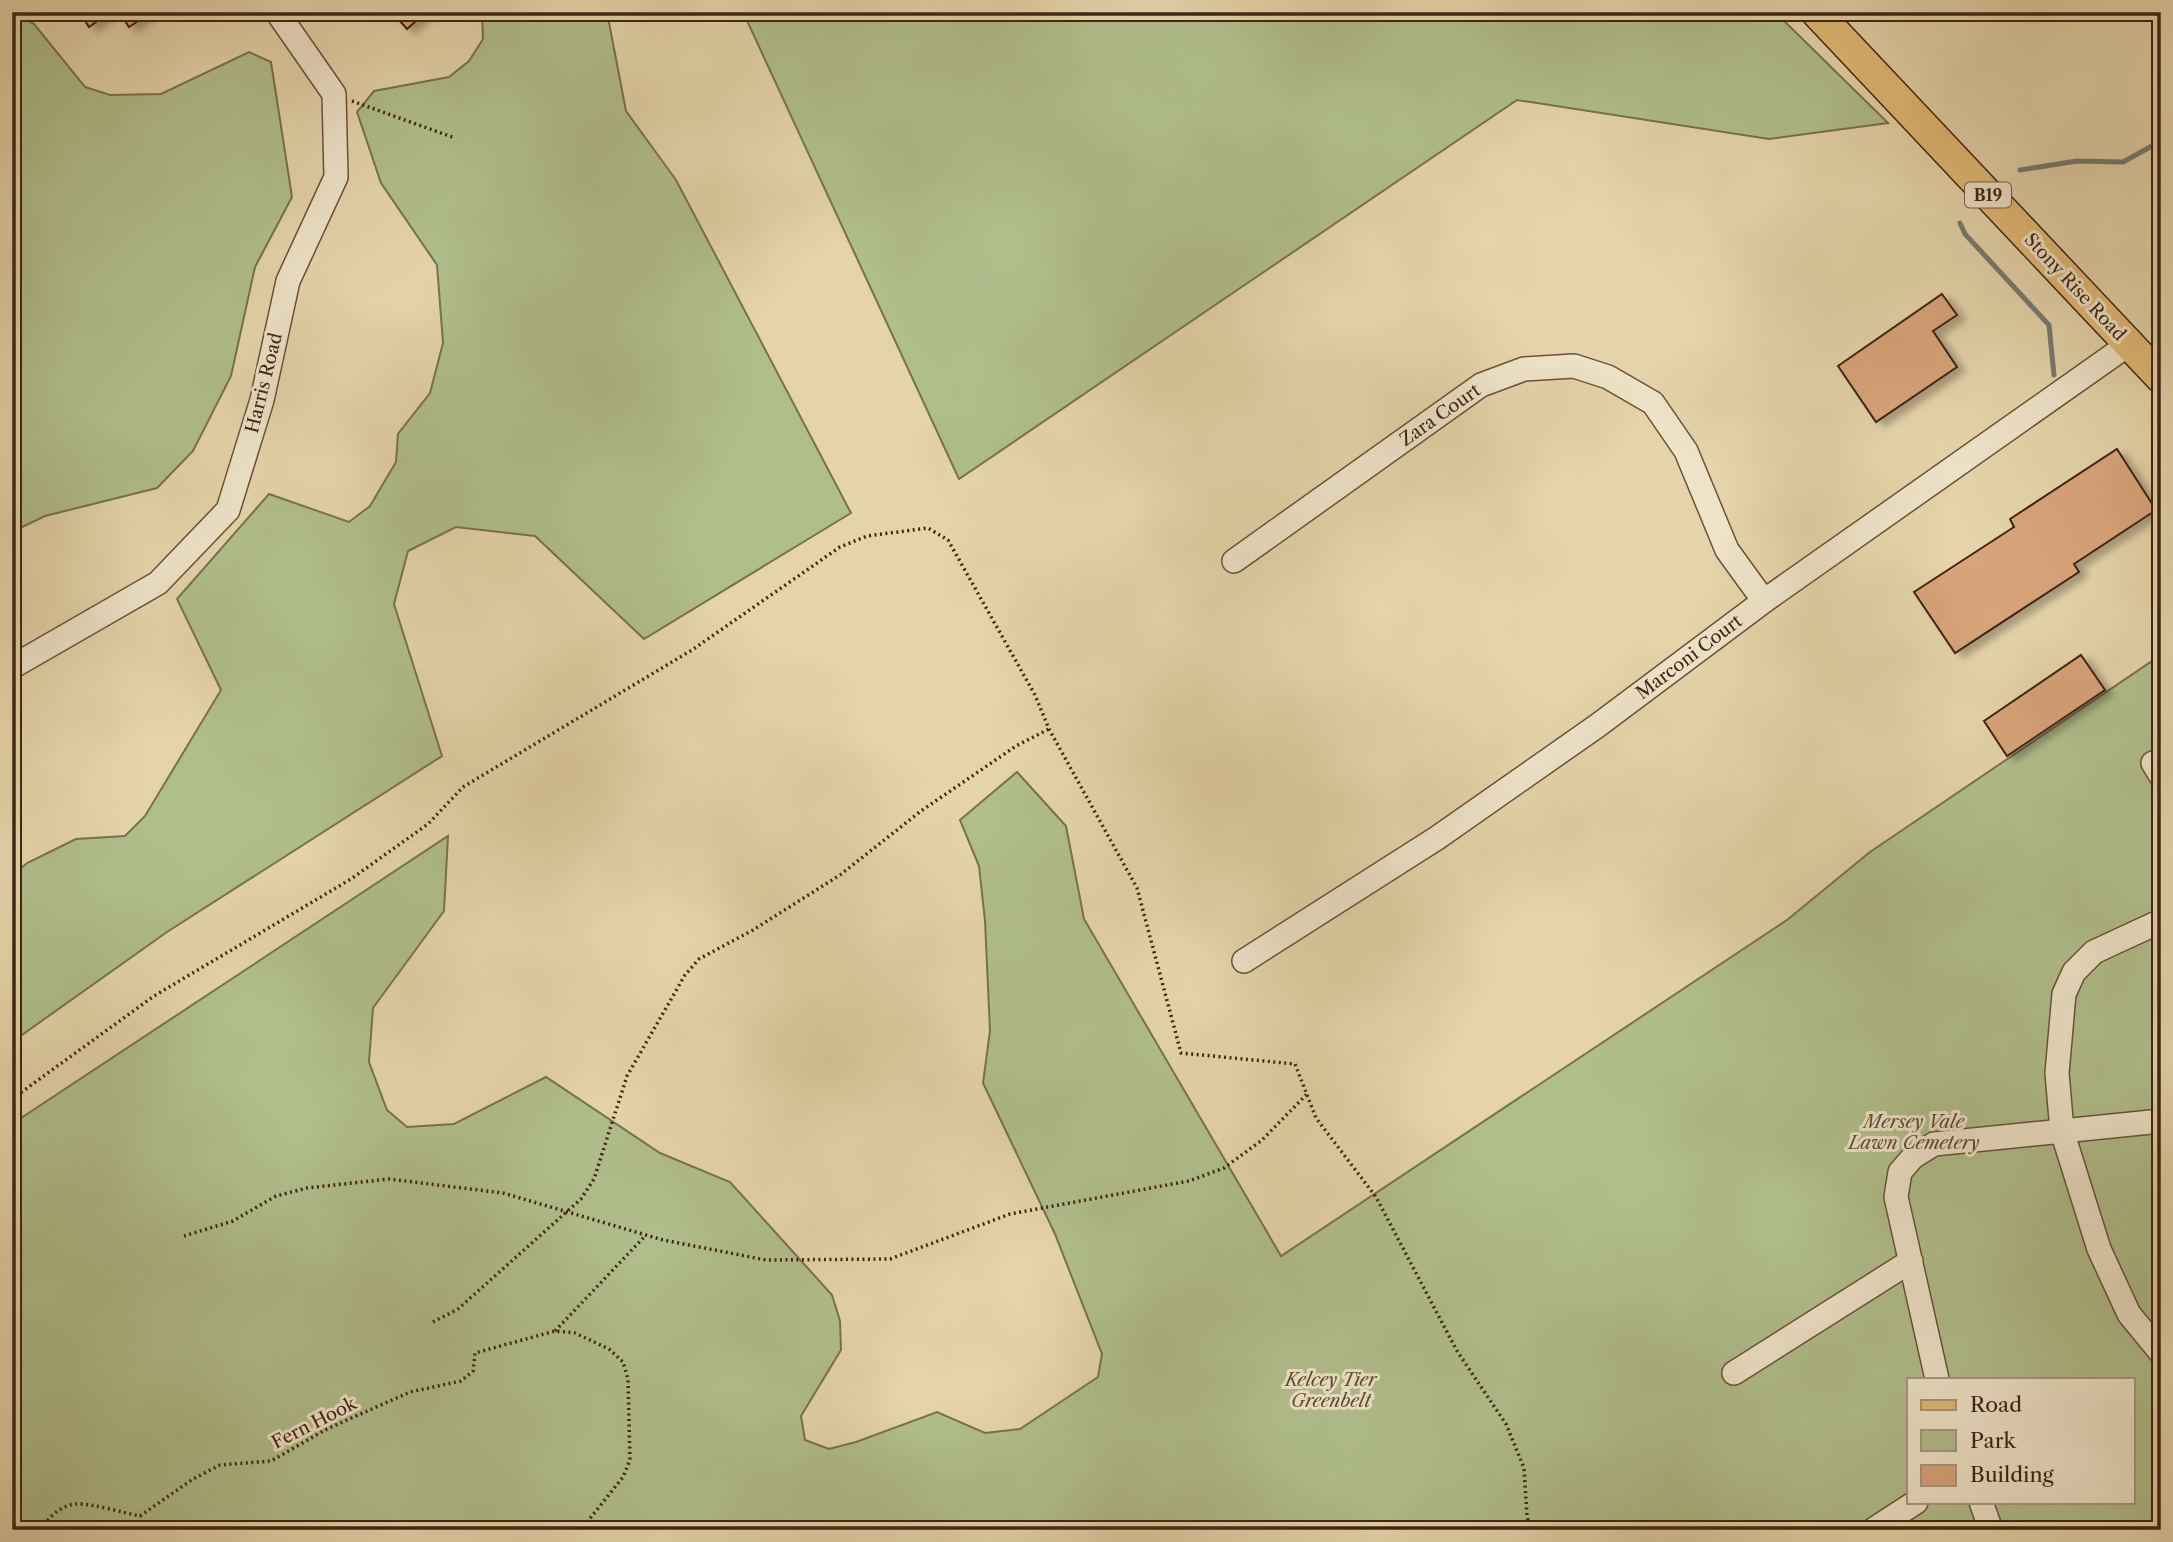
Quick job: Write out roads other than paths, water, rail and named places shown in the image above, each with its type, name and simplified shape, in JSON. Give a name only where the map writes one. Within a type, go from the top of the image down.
[{"type":"main road","name":"Stony Rise Road","points":[[1816,12],[2161,378]]},
{"type":"street","name":"Harris Road","points":[[12,667],[158,583],[228,510],[262,400],[288,281],[336,177],[334,94],[278,12]]},
{"type":"street","name":"Marconi Court","points":[[1244,961],[1448,831],[1597,726],[1764,600],[2129,344]]},
{"type":"street","name":"Zara Court","points":[[1234,561],[1481,384],[1524,369],[1574,366],[1608,377],[1653,403],[1686,451],[1727,550],[1764,600]]},
{"type":"street","points":[[2161,921],[2094,952],[2074,972],[2064,994],[2057,1073],[2062,1131],[2099,1249],[2129,1314],[2161,1353]]},
{"type":"street","points":[[1937,1378],[1896,1197],[1900,1172],[1913,1157],[1934,1144],[2161,1121]]},
{"type":"street","points":[[1734,1373],[1910,1261]]},
{"type":"street","points":[[1873,1530],[1913,1504]]},
{"type":"street","points":[[1982,1504],[1991,1530]]},
{"type":"waterway","points":[[2020,170],[2077,161],[2123,162],[2161,141]]},
{"type":"waterway","points":[[1960,223],[1965,234],[2049,325],[2054,375]]},
{"type":"park label","name":"Mersey Vale Lawn Cemetery","points":[[1914,1132]]},
{"type":"park label","name":"Kelcey Tier Greenbelt","points":[[1331,1390]]}]
